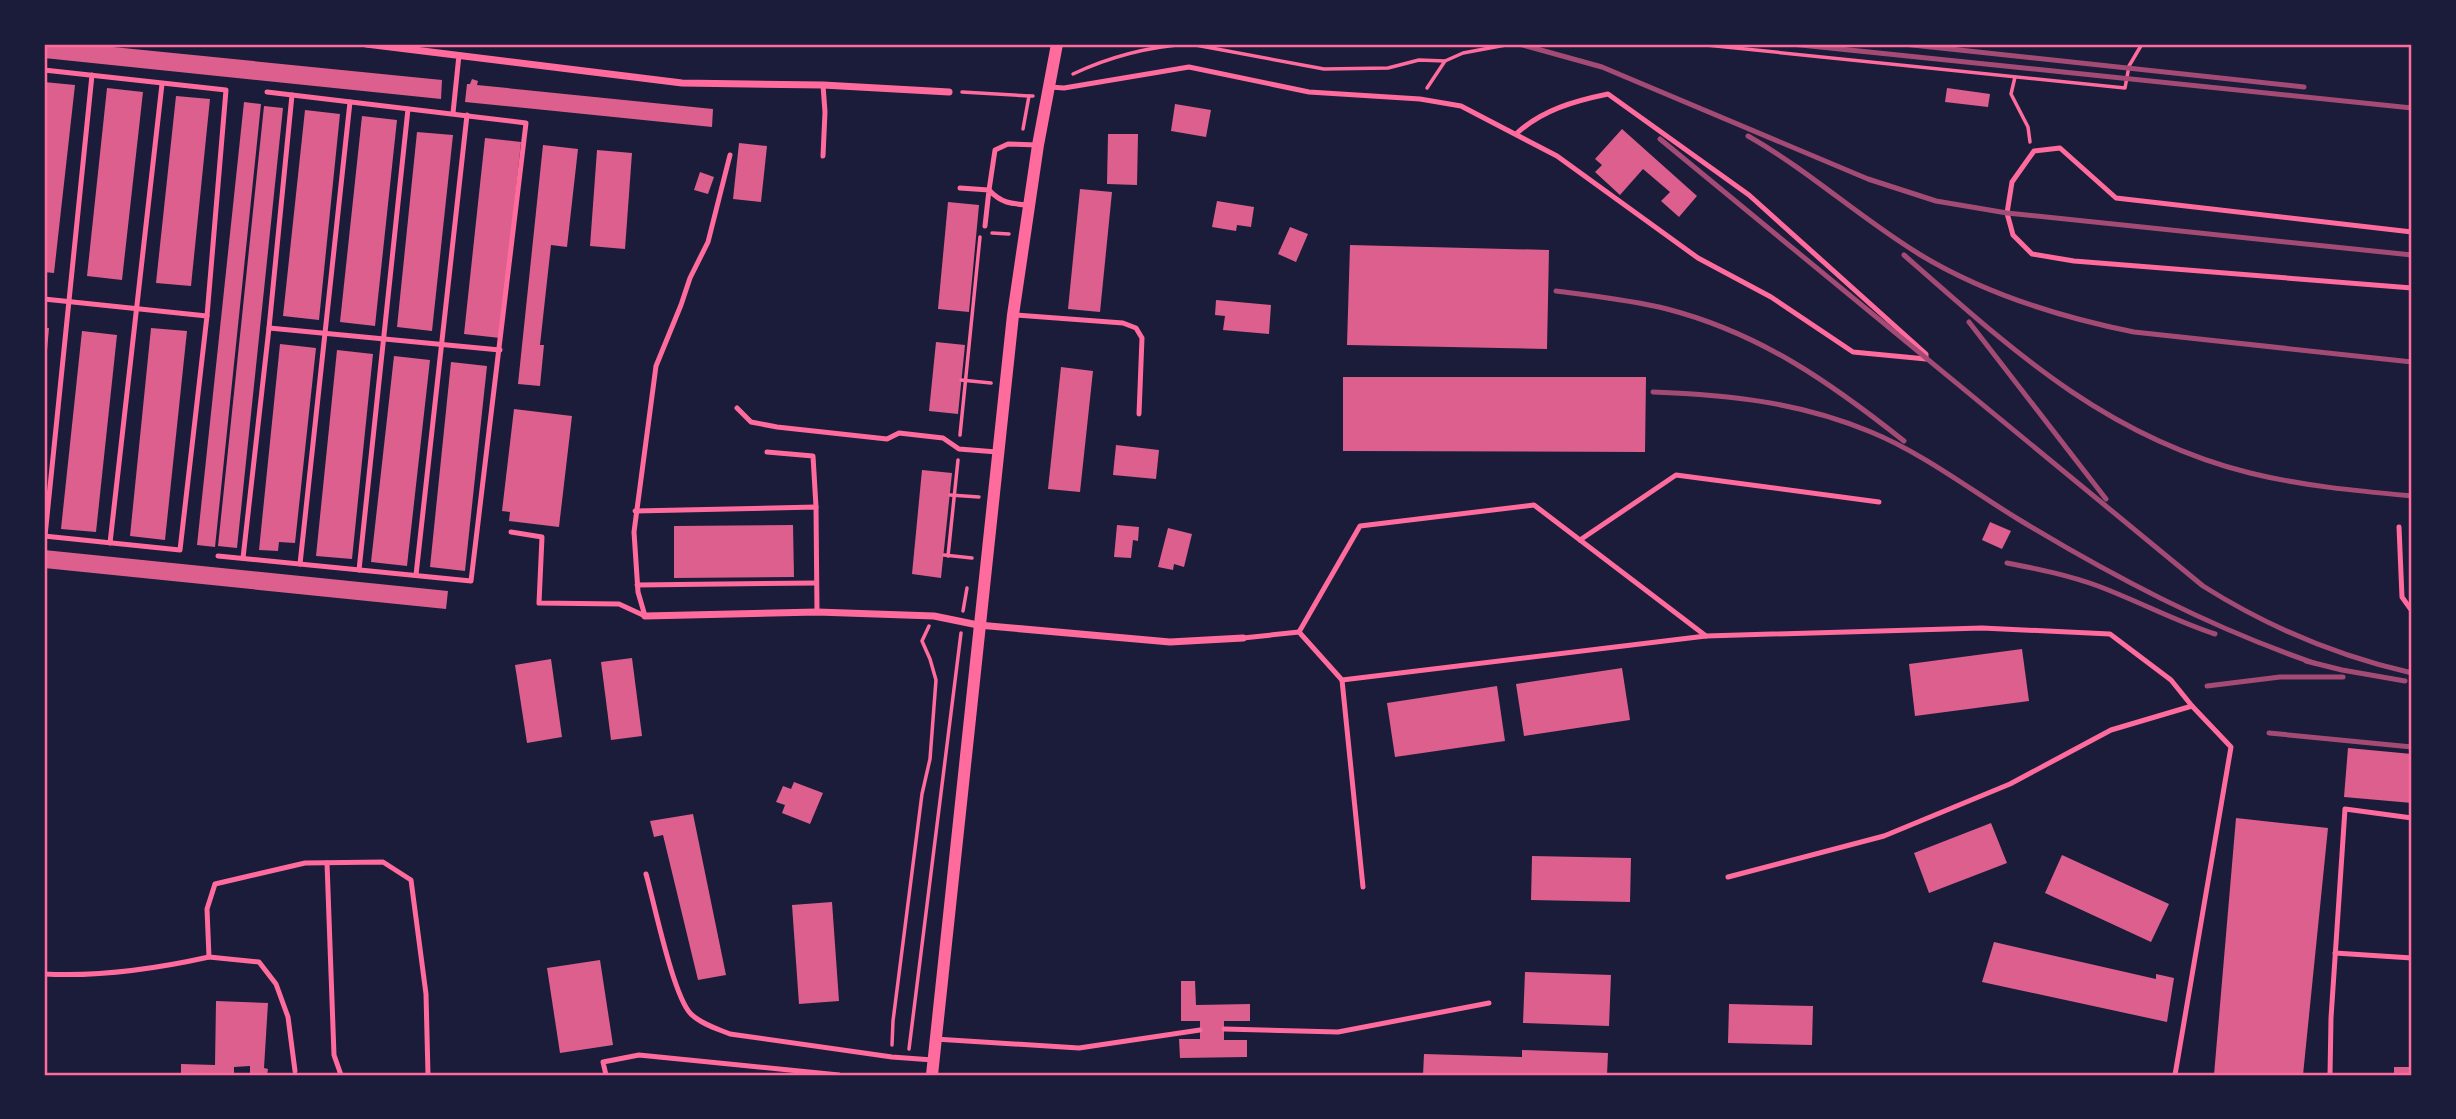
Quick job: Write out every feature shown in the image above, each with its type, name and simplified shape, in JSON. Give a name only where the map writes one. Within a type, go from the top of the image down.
[{"type":"street","points":[[366,44],[682,83],[823,85],[949,92]]},
{"type":"street","points":[[932,1075],[1013,315],[1038,145],[1057,44]]},
{"type":"street","points":[[645,616],[817,612],[934,616],[978,625],[1170,642],[1243,638]]},
{"type":"lane","points":[[453,113],[459,55]]},
{"type":"lane","points":[[1050,87],[1085,85],[1189,67],[1309,92],[1420,99],[1461,106],[1558,156],[1698,258],[1771,297],[1853,352],[1926,359],[1926,354],[1749,195],[1608,94],[1572,102],[1531,120],[1516,134]]},
{"type":"lane","points":[[44,70],[92,75],[162,84],[226,90],[208,316],[180,550],[44,536],[92,75]]},
{"type":"lane","points":[[110,543],[162,84]]},
{"type":"lane","points":[[823,85],[823,156]]},
{"type":"lane","points":[[218,556],[471,581],[526,122],[267,92]]},
{"type":"lane","points":[[243,558],[270,328],[292,95]]},
{"type":"lane","points":[[300,564],[350,103]]},
{"type":"lane","points":[[359,570],[408,109]]},
{"type":"lane","points":[[416,575],[467,115]]},
{"type":"lane","points":[[985,226],[995,150],[1008,144],[1038,145]]},
{"type":"lane","points":[[2412,232],[2116,198],[2060,148],[2034,150],[2012,182],[2007,214],[2013,235],[2032,254],[2074,261],[2412,288]]},
{"type":"lane","points":[[645,616],[637,585],[634,533],[656,366],[690,278],[708,242],[730,155]]},
{"type":"lane","points":[[960,188],[989,190],[998,201],[1029,205]]},
{"type":"lane","points":[[44,299],[208,316]]},
{"type":"lane","points":[[1013,315],[1123,323],[1136,328],[1142,338],[1139,414]]},
{"type":"lane","points":[[270,328],[500,350]]},
{"type":"lane","points":[[737,408],[751,422],[777,427],[887,439],[899,433],[910,434],[943,438],[959,449],[997,452]]},
{"type":"lane","points":[[766,452],[813,456],[817,612]]},
{"type":"lane","points":[[1580,540],[1676,475],[1879,502]]},
{"type":"lane","points":[[1299,632],[1360,526],[1534,505],[1706,636]]},
{"type":"lane","points":[[635,511],[816,507]]},
{"type":"lane","points":[[2399,527],[2402,597],[2412,611]]},
{"type":"lane","points":[[511,532],[542,537],[539,603],[619,604],[645,616]]},
{"type":"lane","points":[[637,585],[816,583]]},
{"type":"lane","points":[[1342,680],[1706,636],[1982,628],[2110,634],[2171,680],[2231,747],[2175,1075]]},
{"type":"lane","points":[[1243,638],[1299,632]]},
{"type":"lane","points":[[1299,632],[1342,680],[1363,887]]},
{"type":"lane","points":[[1728,877],[1884,836],[2010,784],[2110,730],[2192,706]]},
{"type":"lane","points":[[2330,1075],[2345,809],[2412,818]]},
{"type":"lane","points":[[209,957],[207,909],[215,884],[305,863],[383,862],[411,880],[426,994],[428,1075]]},
{"type":"lane","points":[[327,863],[334,1055],[341,1075]]},
{"type":"lane","points":[[646,874],[678,990],[691,1014],[730,1034],[892,1057],[933,1060]]},
{"type":"lane","points":[[2335,953],[2412,958]]},
{"type":"lane","points":[[44,974],[72,976],[159,969],[209,957],[259,962],[276,984],[288,1017],[295,1071]]},
{"type":"lane","points":[[1224,1030],[1338,1032],[1489,1003]]},
{"type":"lane","points":[[935,1039],[1079,1048],[1200,1030]]},
{"type":"lane","points":[[606,1075],[603,1062],[639,1055],[839,1075]]},
{"type":"path","points":[[1065,78],[1103,59],[1153,46],[1189,44],[1324,69],[1388,68],[1419,60],[1445,61],[1463,53],[1511,44]]},
{"type":"path","points":[[1696,44],[2125,88],[2129,66],[2142,44]]},
{"type":"path","points":[[1420,99],[1445,61]]},
{"type":"path","points":[[2015,77],[2011,94],[2028,127],[2030,144],[2034,150]]},
{"type":"path","points":[[949,92],[1029,96]]},
{"type":"path","points":[[972,558],[946,555],[959,449],[963,380],[981,233],[985,226]]},
{"type":"path","points":[[963,380],[986,382]]},
{"type":"path","points":[[952,495],[974,497]]},
{"type":"path","points":[[908,1058],[964,603]]},
{"type":"path","points":[[892,1057],[892,1021],[922,794],[930,759],[936,680],[922,641],[934,616]]},
{"type":"building","points":[[44,44],[83,44],[442,80],[441,99],[44,58]]},
{"type":"building","points":[[472,79],[478,81],[477,85],[713,109],[712,127],[465,102],[467,84],[470,84]]},
{"type":"building","points":[[44,82],[75,85],[54,273],[44,272]]},
{"type":"building","points":[[107,88],[143,92],[122,280],[87,276]]},
{"type":"building","points":[[1947,88],[1990,94],[1988,107],[1945,102]]},
{"type":"building","points":[[176,96],[210,99],[191,286],[156,283]]},
{"type":"building","points":[[244,102],[261,104],[215,547],[197,545]]},
{"type":"building","points":[[1175,104],[1211,110],[1206,137],[1171,131]]},
{"type":"building","points":[[264,106],[283,108],[237,548],[218,546]]},
{"type":"building","points":[[305,110],[340,114],[319,320],[283,316]]},
{"type":"building","points":[[362,116],[397,120],[375,326],[340,322]]},
{"type":"building","points":[[1622,129],[1697,196],[1679,217],[1661,201],[1670,192],[1643,169],[1620,195],[1595,172],[1602,165],[1595,159]]},
{"type":"building","points":[[417,132],[453,135],[432,331],[397,327]]},
{"type":"building","points":[[1108,134],[1138,134],[1137,185],[1107,184]]},
{"type":"building","points":[[485,138],[521,142],[500,338],[464,334]]},
{"type":"building","points":[[739,143],[767,146],[761,202],[733,199]]},
{"type":"building","points":[[543,145],[578,149],[567,247],[551,245],[540,345],[544,345],[540,386],[518,384]]},
{"type":"building","points":[[597,150],[632,153],[625,249],[590,246]]},
{"type":"building","points":[[700,172],[714,177],[708,194],[694,190]]},
{"type":"building","points":[[1080,189],[1112,192],[1100,312],[1068,309]]},
{"type":"building","points":[[1217,201],[1254,207],[1251,227],[1237,225],[1236,231],[1212,227]]},
{"type":"building","points":[[948,202],[979,205],[969,312],[938,309]]},
{"type":"building","points":[[1290,227],[1308,234],[1296,262],[1278,254]]},
{"type":"building","points":[[1350,245],[1549,250],[1547,349],[1347,345]]},
{"type":"building","points":[[1216,300],[1271,305],[1269,334],[1223,330],[1225,316],[1215,315]]},
{"type":"building","points":[[44,328],[49,328],[46,362],[44,362]]},
{"type":"building","points":[[151,328],[187,331],[165,540],[130,536]]},
{"type":"building","points":[[82,331],[117,335],[96,532],[61,529]]},
{"type":"building","points":[[936,342],[965,345],[958,414],[929,411]]},
{"type":"building","points":[[280,344],[316,348],[295,543],[279,542],[278,551],[259,550]]},
{"type":"building","points":[[337,350],[373,354],[352,559],[316,556]]},
{"type":"building","points":[[394,356],[430,360],[407,566],[371,562]]},
{"type":"building","points":[[451,362],[487,366],[465,571],[430,567]]},
{"type":"building","points":[[1061,367],[1093,371],[1080,492],[1048,489]]},
{"type":"building","points":[[1343,377],[1646,377],[1645,452],[1343,451]]},
{"type":"building","points":[[514,409],[572,416],[559,527],[509,521],[510,512],[502,511]]},
{"type":"building","points":[[1116,445],[1159,450],[1156,479],[1113,475]]},
{"type":"building","points":[[922,470],[952,473],[941,578],[912,574]]},
{"type":"building","points":[[1990,522],[2011,531],[2002,549],[1982,540]]},
{"type":"building","points":[[793,525],[794,577],[674,578],[674,526]]},
{"type":"building","points":[[1117,525],[1139,527],[1138,541],[1133,540],[1131,558],[1114,557]]},
{"type":"building","points":[[1168,528],[1192,534],[1184,567],[1174,564],[1173,570],[1158,567]]},
{"type":"building","points":[[44,550],[448,591],[446,609],[44,568]]},
{"type":"building","points":[[2022,649],[2029,701],[1915,716],[1909,664]]},
{"type":"building","points":[[632,658],[642,736],[611,740],[601,662]]},
{"type":"building","points":[[551,659],[562,737],[527,743],[515,665]]},
{"type":"building","points":[[1622,668],[1630,720],[1524,736],[1516,684]]},
{"type":"building","points":[[1497,686],[1505,741],[1395,757],[1387,703]]},
{"type":"building","points":[[2348,748],[2412,754],[2412,803],[2344,797]]},
{"type":"building","points":[[794,782],[823,793],[810,824],[782,813],[785,805],[776,802],[783,786],[791,789]]},
{"type":"building","points":[[693,814],[726,975],[698,980],[663,835],[654,837],[650,821]]},
{"type":"building","points":[[2236,818],[2328,828],[2303,1075],[2214,1075]]},
{"type":"building","points":[[1991,823],[2007,863],[1929,893],[1914,853]]},
{"type":"building","points":[[2062,855],[2169,904],[2151,942],[2045,893]]},
{"type":"building","points":[[1532,856],[1631,858],[1630,902],[1531,900]]},
{"type":"building","points":[[832,902],[839,1001],[799,1004],[792,905]]},
{"type":"building","points":[[1994,942],[2156,979],[2156,974],[2174,978],[2167,1022],[1982,982]]},
{"type":"building","points":[[600,960],[613,1045],[560,1053],[547,968]]},
{"type":"building","points":[[1525,972],[1611,975],[1609,1026],[1523,1023]]},
{"type":"building","points":[[1181,981],[1195,981],[1196,1005],[1250,1004],[1250,1021],[1224,1021],[1224,1040],[1247,1040],[1247,1057],[1180,1058],[1179,1039],[1200,1039],[1200,1021],[1181,1021]]},
{"type":"building","points":[[216,1001],[268,1003],[264,1068],[268,1069],[267,1075],[250,1075],[250,1066],[234,1067],[234,1075],[181,1073],[181,1064],[215,1065]]},
{"type":"building","points":[[1729,1004],[1813,1006],[1812,1045],[1728,1043]]},
{"type":"building","points":[[1522,1050],[1608,1053],[1607,1075],[1423,1075],[1424,1054],[1522,1057]]},
{"type":"building","points":[[2394,1067],[2412,1067],[2412,1075],[2394,1075]]},
{"type":"railway","points":[[1519,44],[1602,67],[1868,179],[1936,201],[2007,213],[2412,255]]},
{"type":"railway","points":[[1791,44],[2412,108]]},
{"type":"railway","points":[[1903,44],[2304,87]]},
{"type":"railway","points":[[1748,136],[1919,254],[1970,281],[2023,302],[2134,332],[2412,362]]},
{"type":"railway","points":[[1660,139],[2203,586],[2278,627],[2330,649],[2412,673]]},
{"type":"railway","points":[[1904,255],[2023,356],[2106,413],[2150,437],[2198,457],[2270,478],[2331,488],[2412,496]]},
{"type":"railway","points":[[1556,291],[1667,309],[1733,332],[1793,362],[1849,399],[1904,441]]},
{"type":"railway","points":[[1969,322],[2106,499]]},
{"type":"railway","points":[[1653,392],[1764,402],[1817,414],[1871,432],[1928,461],[2018,519],[2125,580],[2199,617],[2314,663]]},
{"type":"railway","points":[[2007,563],[2087,582],[2215,634]]},
{"type":"railway","points":[[2306,661],[2405,681]]},
{"type":"railway","points":[[2207,686],[2280,677],[2343,677]]},
{"type":"railway","points":[[2269,733],[2412,747]]}]
